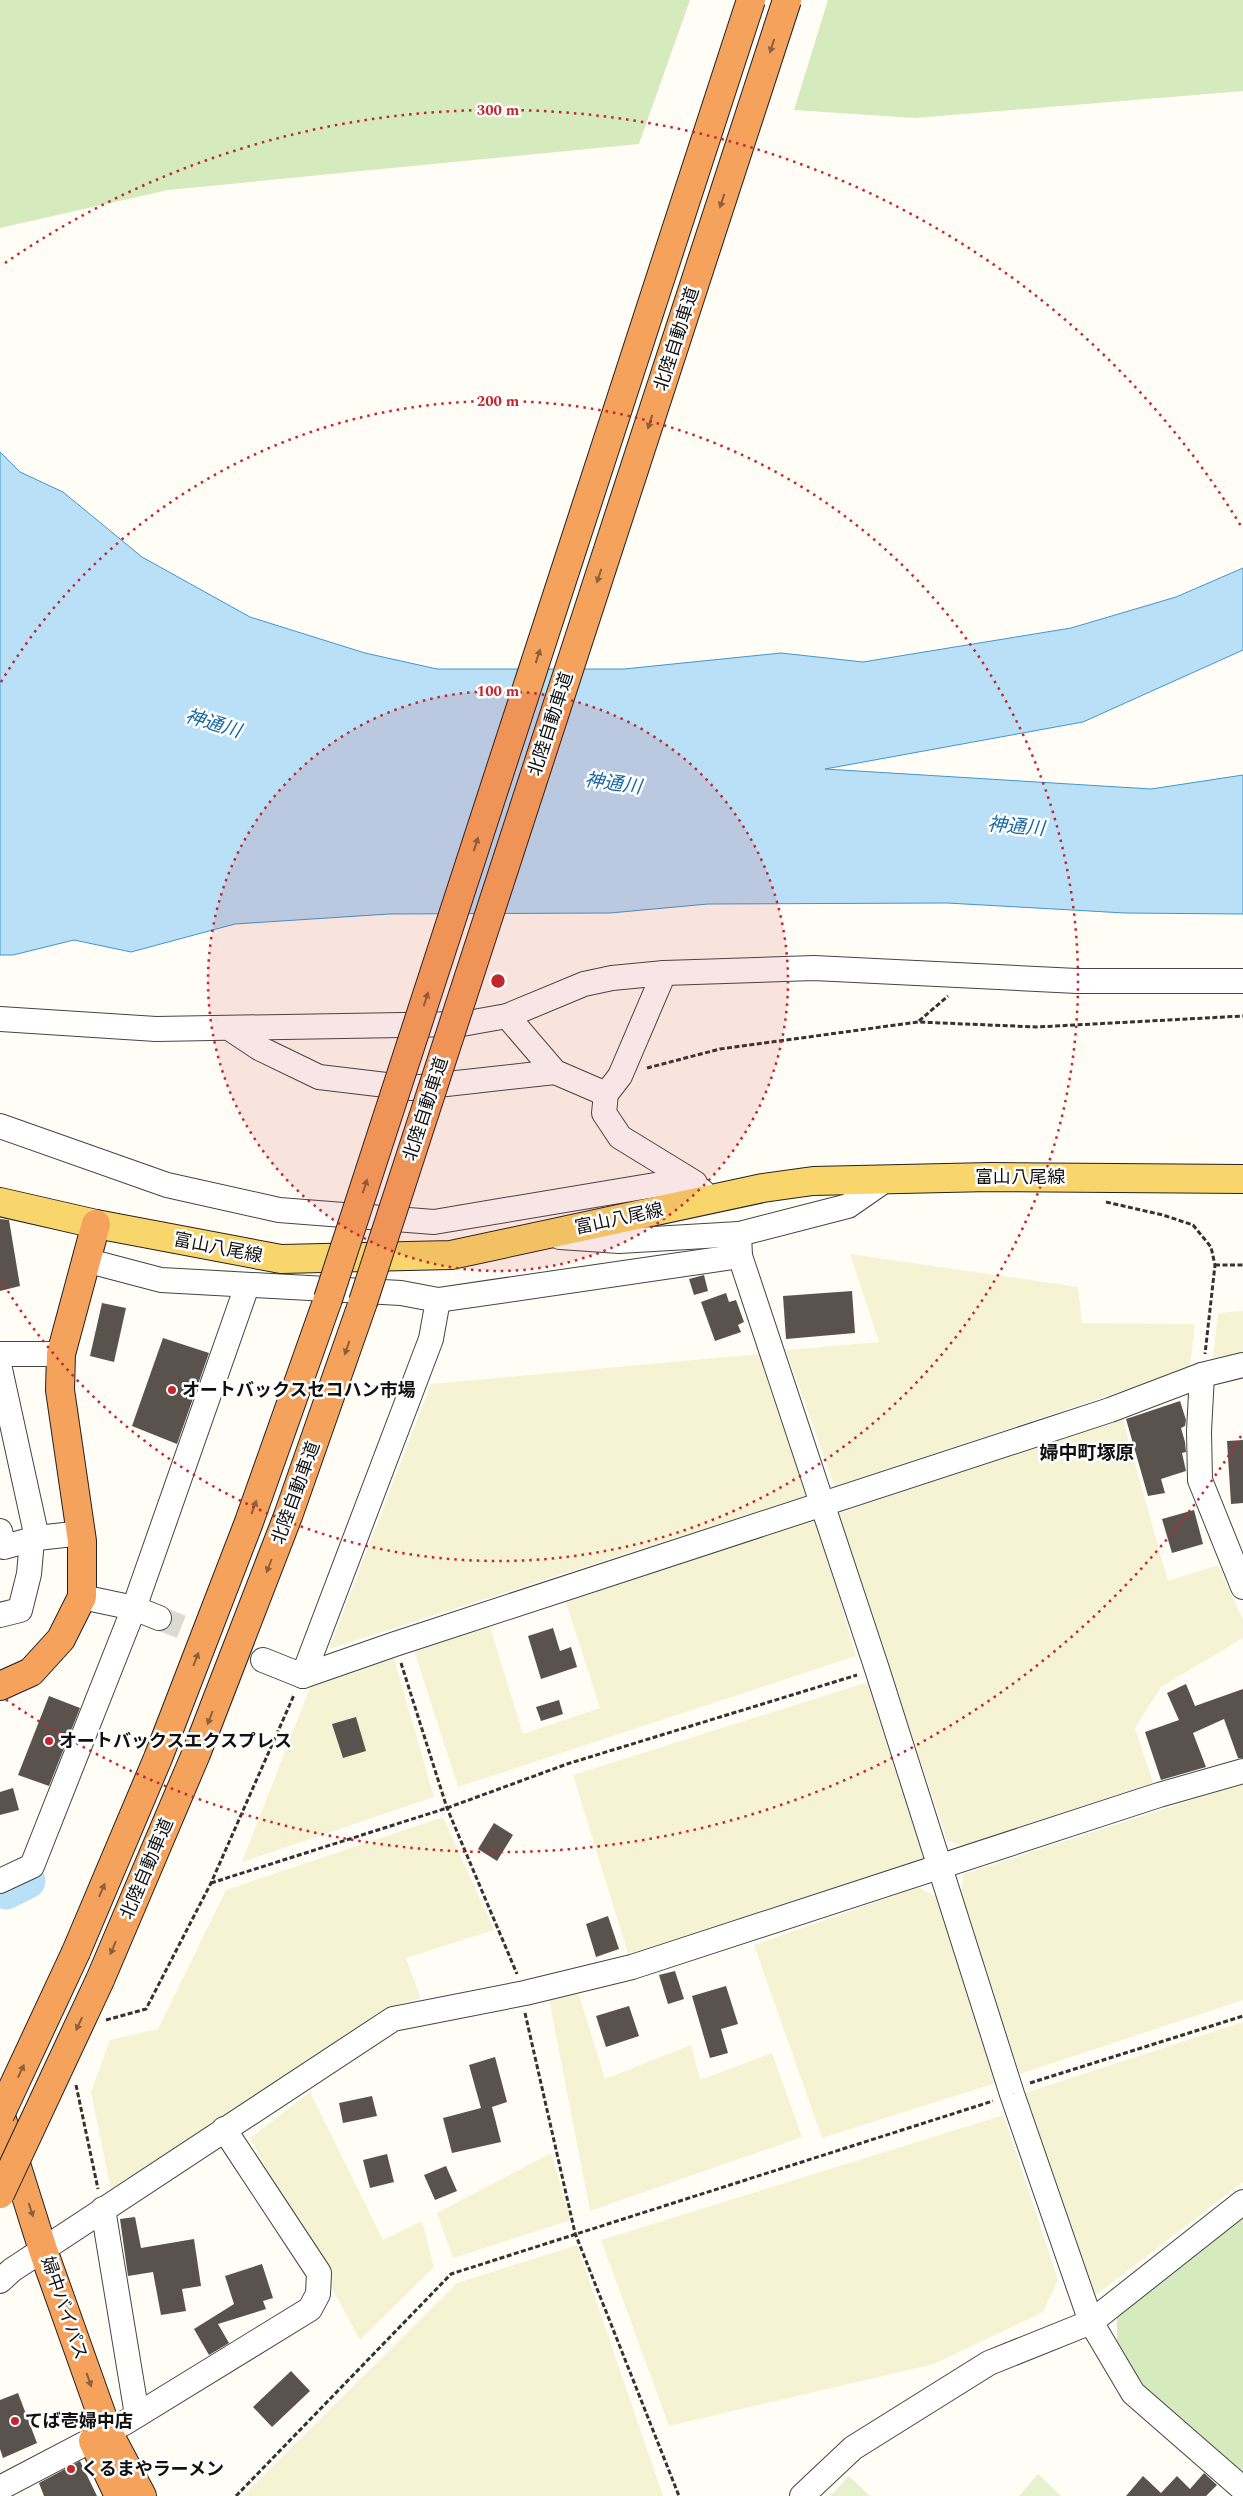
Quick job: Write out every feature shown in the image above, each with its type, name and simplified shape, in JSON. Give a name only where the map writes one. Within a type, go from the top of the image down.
[{"type":"highway","name":"北陸自動車道","points":[[0,2114],[76,1952],[158,1758],[249,1522],[328,1299],[751,0]]},
{"type":"highway","name":"北陸自動車道","points":[[0,2194],[100,1980],[196,1754],[288,1516],[363,1302],[787,0]]},
{"type":"highway","points":[[0,1686],[31,1672],[61,1639],[82,1597],[82,1541],[60,1390],[61,1354],[96,1224]]},
{"type":"highway","name":"婦中バイパス","points":[[0,2114],[35,2255]]},
{"type":"highway","name":"婦中バイパス","points":[[0,2175],[35,2255],[119,2496]]},
{"type":"highway","name":"婦中バイパス","points":[[99,2435],[142,2496]]},
{"type":"main road","name":"富山八尾線","points":[[0,1202],[96,1224],[281,1259],[451,1255],[540,1236],[707,1195],[812,1182],[990,1177],[1243,1179]]},
{"type":"street","points":[[0,1019],[156,1029],[462,1024],[507,1016],[584,984],[612,978],[814,968],[969,978],[1077,981],[1243,981]]},
{"type":"street","points":[[664,974],[613,1085],[604,1113],[620,1137],[691,1179],[707,1195]]},
{"type":"street","points":[[507,1016],[555,1072]]},
{"type":"street","points":[[229,1028],[258,1048],[319,1077],[411,1088],[555,1072],[613,1085]]},
{"type":"street","points":[[0,1126],[167,1185],[279,1210],[434,1222],[673,1182],[707,1195]]},
{"type":"street","points":[[85,1260],[161,1280],[247,1286],[284,1285],[401,1293],[438,1300],[739,1245],[848,1206],[884,1181]]},
{"type":"street","points":[[540,1236],[739,1245]]},
{"type":"street","points":[[739,1245],[1012,2092],[1091,2322],[1133,2393],[1243,2491],[1240,2496]]},
{"type":"street","points":[[0,1881],[32,1866],[134,1608],[247,1286]]},
{"type":"street","points":[[303,1676],[431,1339],[438,1300]]},
{"type":"street","points":[[0,1354],[61,1354]]},
{"type":"street","points":[[262,1660],[303,1676],[395,1644],[1110,1410],[1202,1375],[1243,1365]]},
{"type":"street","points":[[0,1370],[35,1539],[30,1574],[20,1610],[0,1615]]},
{"type":"street","points":[[1202,1375],[1199,1431],[1200,1480],[1243,1587]]},
{"type":"street","points":[[0,1531],[4,1547],[35,1539],[73,1534]]},
{"type":"street","points":[[82,1597],[134,1608],[159,1618]]},
{"type":"street","points":[[0,2281],[103,2209],[393,2019],[525,1993],[632,1968],[1159,1795],[1243,1771]]},
{"type":"street","points":[[0,2488],[137,2415],[310,2308],[318,2294],[319,2273],[224,2129]]},
{"type":"street","points":[[802,2496],[853,2448],[989,2363],[1091,2322],[1243,2202]]},
{"type":"street","points":[[103,2209],[137,2415]]},
{"type":"path","points":[[918,1022],[969,978]]},
{"type":"path","points":[[613,1085],[720,1048],[918,1022],[1037,1027],[1243,1016]]},
{"type":"path","points":[[1096,1200],[1164,1215],[1193,1225],[1211,1247],[1215,1265],[1202,1375]]},
{"type":"path","points":[[1215,1265],[1243,1265]]},
{"type":"path","points":[[395,1644],[447,1808],[525,1993],[524,2018],[575,2233],[679,2496]]},
{"type":"path","points":[[211,1883],[447,1808],[567,1764],[877,1669]]},
{"type":"path","points":[[103,2020],[146,2009],[211,1883],[303,1676]]},
{"type":"path","points":[[236,2496],[451,2274],[1243,2016]]},
{"type":"path","points":[[75,2080],[103,2209]]},
{"type":"shaded area","points":[[850,1254],[1078,1287],[1082,1323],[1195,1324],[1190,1368],[835,1487],[786,1350],[879,1342]]},
{"type":"shaded area","points":[[1243,1311],[1243,1356],[1213,1358],[1218,1313]]},
{"type":"shaded area","points":[[759,1354],[812,1494],[329,1649],[431,1384]]},
{"type":"shaded area","points":[[1122,1417],[1168,1581],[1218,1565],[1243,1620],[1243,1638],[1161,1687],[1135,1728],[1155,1788],[967,1848],[947,1840],[837,1514]]},
{"type":"shaded area","points":[[816,1517],[856,1656],[458,1787],[413,1647],[489,1624],[523,1734],[600,1708],[564,1596]]},
{"type":"shaded area","points":[[393,1655],[434,1797],[242,1862],[313,1680]]},
{"type":"shaded area","points":[[868,1682],[925,1856],[919,1866],[629,1957],[573,1775]]},
{"type":"shaded area","points":[[1243,1783],[1243,2000],[1020,2074],[961,1896],[964,1874]]},
{"type":"shaded area","points":[[443,1817],[494,1930],[406,1958],[421,1998],[399,2004],[111,2190],[91,2092],[110,2040],[158,2029],[226,1890]]},
{"type":"shaded area","points":[[918,1887],[938,1898],[999,2082],[822,2138],[754,1945]]},
{"type":"shaded area","points":[[578,1991],[605,2079],[691,2045],[700,2080],[772,2053],[802,2137],[590,2211],[549,1999]]},
{"type":"shaded area","points":[[1243,2022],[1243,2182],[1092,2298],[1025,2093]]},
{"type":"shaded area","points":[[310,2092],[383,2240],[422,2221],[434,2267],[360,2340],[250,2138]]},
{"type":"shaded area","points":[[1004,2115],[1058,2280],[1043,2312],[934,2364],[669,2426],[601,2240]]},
{"type":"shaded area","points":[[551,2153],[571,2220],[453,2258],[437,2213]]},
{"type":"shaded area","points":[[577,2245],[663,2496],[243,2496],[457,2283]]},
{"type":"green space","points":[[0,0],[690,0],[639,144],[168,190],[0,228]]},
{"type":"green space","points":[[828,0],[1243,0],[1243,91],[915,118],[794,110]]},
{"type":"green space","points":[[1243,2217],[1243,2476],[1143,2385],[1117,2345],[1117,2317]]},
{"type":"green space","points":[[1038,2474],[1061,2496],[1019,2496]]},
{"type":"green space","points":[[849,2476],[870,2496],[830,2496]]},
{"type":"water","name":"神通川","points":[[0,452],[20,472],[63,492],[142,557],[250,617],[365,653],[437,669],[624,669],[781,653],[863,662],[1071,628],[1176,597],[1243,568],[1243,650],[1083,722],[825,769],[1151,789],[1243,775],[1243,914],[1125,913],[947,903],[708,904],[610,913],[389,914],[235,924],[131,952],[74,940],[13,955],[0,955]]},
{"type":"building","points":[[0,1219],[9,1220],[20,1286],[0,1291]]},
{"type":"building","points":[[704,1275],[708,1291],[694,1295],[689,1279]]},
{"type":"building","points":[[852,1291],[855,1333],[786,1339],[783,1296]]},
{"type":"building","points":[[726,1293],[729,1302],[736,1300],[744,1322],[738,1325],[741,1332],[715,1341],[701,1302]]},
{"type":"building","points":[[102,1303],[126,1308],[114,1362],[90,1356]]},
{"type":"building","name":"オートバックスセコハン市場","points":[[163,1338],[209,1353],[177,1444],[132,1426]]},
{"type":"building","points":[[1180,1401],[1186,1420],[1185,1426],[1181,1428],[1185,1442],[1186,1452],[1182,1453],[1186,1471],[1161,1479],[1165,1493],[1148,1496],[1126,1419]]},
{"type":"building","points":[[1243,1440],[1243,1503],[1231,1504],[1227,1441]]},
{"type":"building","points":[[1194,1510],[1203,1544],[1172,1553],[1162,1519]]},
{"type":"building","points":[[553,1628],[560,1651],[571,1647],[577,1667],[541,1679],[528,1636]]},
{"type":"building","points":[[1186,1684],[1195,1706],[1243,1689],[1243,1758],[1238,1758],[1224,1719],[1193,1733],[1206,1767],[1161,1780],[1145,1732],[1179,1720],[1167,1693]]},
{"type":"building","name":"オートバックスエクスプレス","points":[[49,1696],[80,1708],[49,1786],[18,1775]]},
{"type":"building","points":[[559,1700],[563,1714],[541,1721],[536,1707]]},
{"type":"building","points":[[356,1717],[366,1751],[343,1758],[332,1724]]},
{"type":"building","points":[[13,1788],[19,1810],[0,1815],[0,1792]]},
{"type":"building","points":[[494,1823],[513,1835],[497,1861],[478,1849]]},
{"type":"building","points":[[608,1916],[619,1949],[596,1957],[586,1924]]},
{"type":"building","points":[[675,1971],[684,1999],[668,2004],[659,1975]]},
{"type":"building","points":[[726,1986],[738,2024],[721,2029],[728,2053],[710,2058],[692,1996]]},
{"type":"building","points":[[629,2006],[639,2036],[606,2047],[596,2016]]},
{"type":"building","points":[[495,2057],[507,2102],[492,2107],[501,2142],[452,2153],[443,2118],[481,2108],[469,2065]]},
{"type":"building","points":[[372,2096],[377,2116],[343,2123],[339,2103]]},
{"type":"building","points":[[387,2154],[394,2182],[370,2188],[363,2160]]},
{"type":"building","points":[[446,2166],[457,2191],[435,2200],[424,2175]]},
{"type":"building","points":[[135,2217],[141,2248],[194,2239],[201,2286],[182,2289],[186,2311],[161,2315],[153,2272],[128,2276],[120,2219]]},
{"type":"building","points":[[262,2264],[273,2298],[263,2301],[266,2309],[218,2324],[229,2343],[209,2355],[194,2329],[234,2304],[225,2276]]},
{"type":"building","points":[[291,2371],[310,2391],[272,2427],[253,2407]]},
{"type":"building","name":"てば壱婦中店","points":[[18,2393],[37,2443],[3,2458],[0,2449],[0,2400]]},
{"type":"building","name":"くるまやラーメン","points":[[80,2461],[97,2496],[44,2496],[39,2483]]},
{"type":"building","points":[[1204,2473],[1217,2485],[1206,2496],[1126,2496],[1143,2476],[1161,2493],[1177,2476],[1190,2489]]},
{"type":"waterway","points":[[6,1892],[28,1881]]},
{"type":"tunnel","points":[[159,1618],[263,1660]]},
{"type":"place","name":"オートバックスセコハン市場","points":[[172,1390]]},
{"type":"place","name":"オートバックスエクスプレス","points":[[49,1741]]},
{"type":"place","name":"てば壱婦中店","points":[[15,2421]]},
{"type":"place","name":"くるまやラーメン","points":[[71,2469]]},
{"type":"district","name":"婦中町塚原","points":[[1087,1453]]}]
